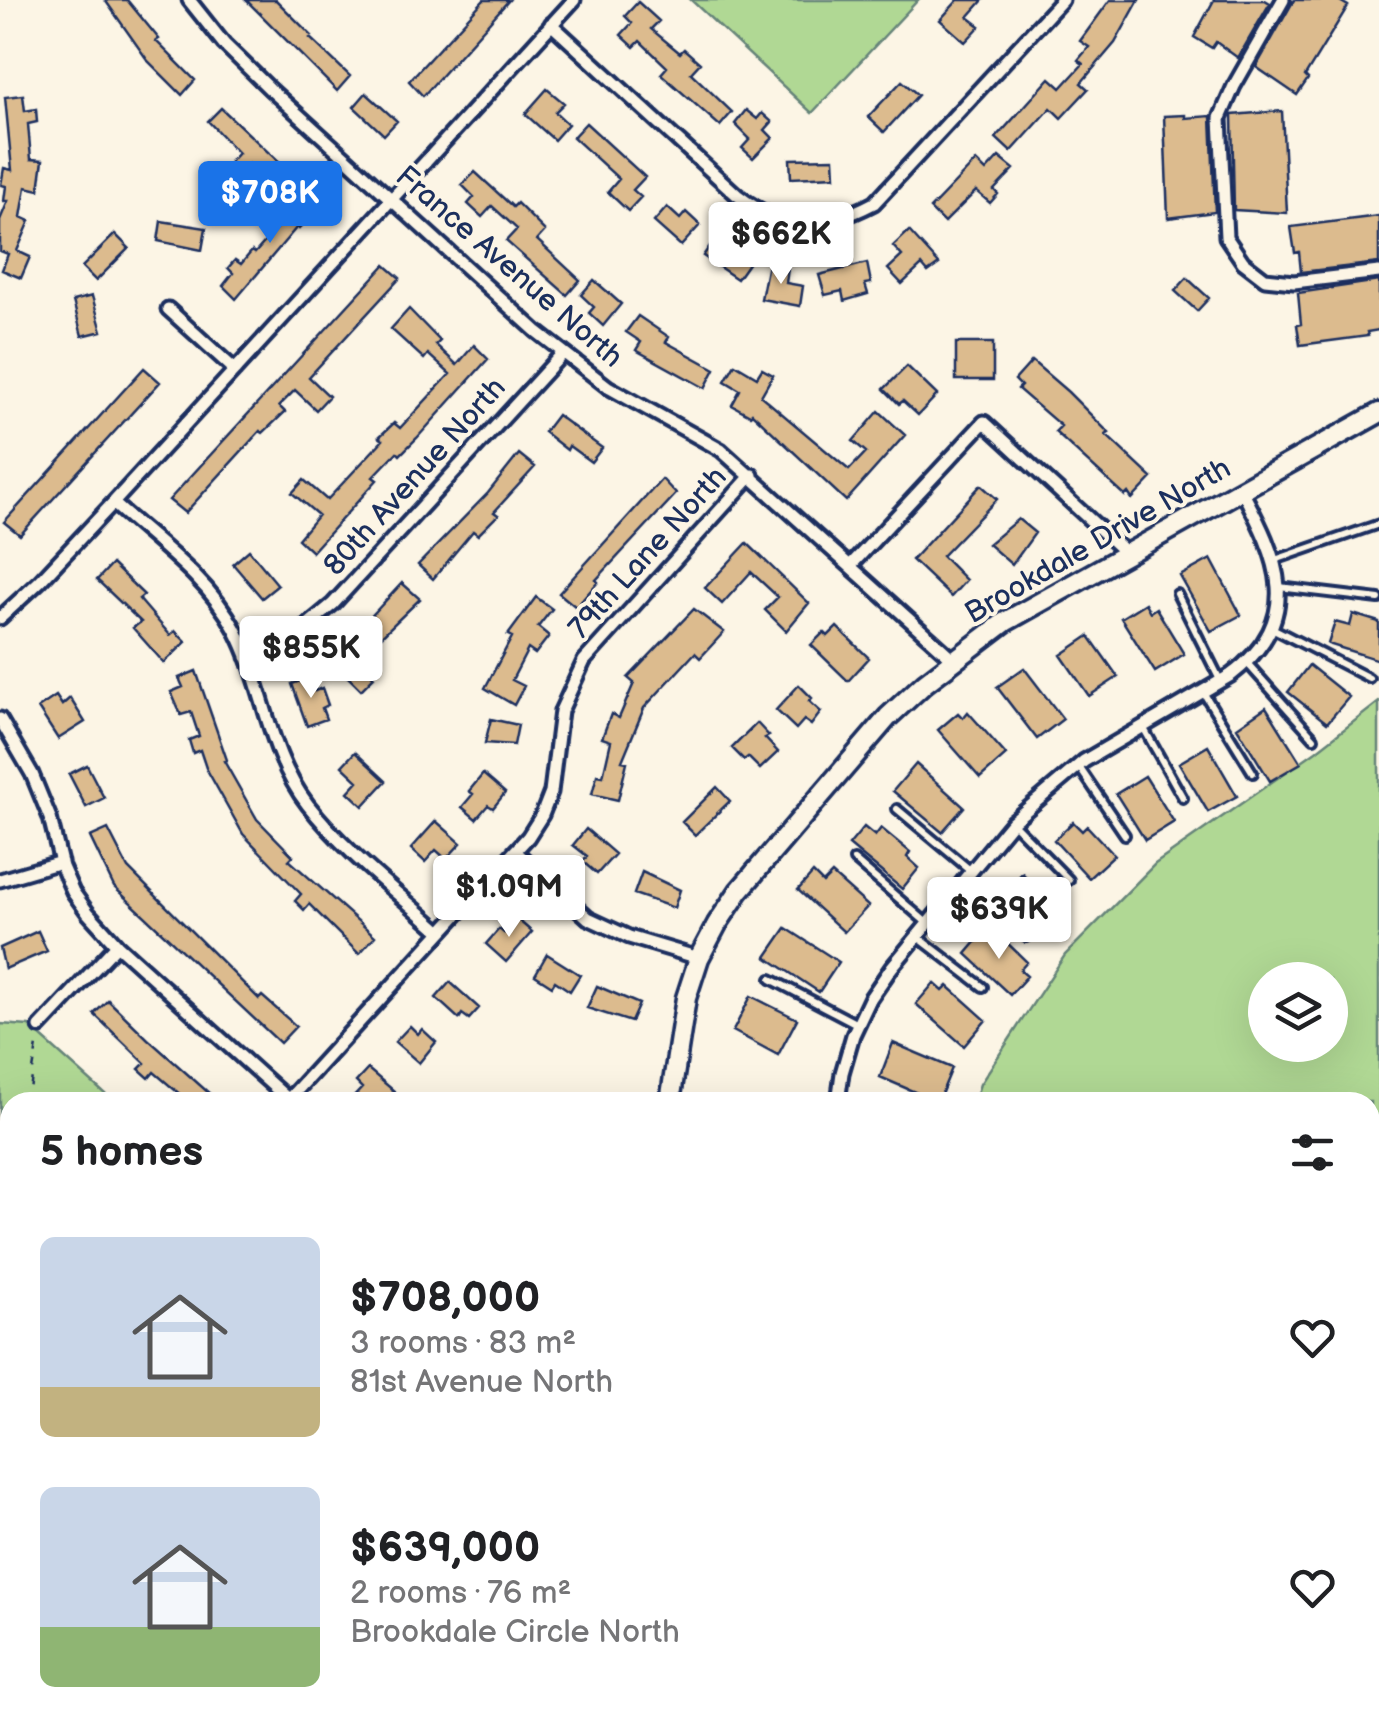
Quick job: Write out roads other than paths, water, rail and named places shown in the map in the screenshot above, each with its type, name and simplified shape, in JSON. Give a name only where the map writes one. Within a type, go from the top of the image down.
[{"type":"street","name":"France Avenue North","points":[[189,0],[224,44],[563,353],[608,387],[722,450],[954,660]]},
{"type":"street","points":[[0,618],[113,503],[574,0]]},
{"type":"street","points":[[551,24],[758,212],[809,224],[832,222],[874,203],[1062,0]]},
{"type":"street","points":[[1283,0],[1220,118],[1226,237],[1243,262],[1264,279],[1294,282],[1379,272]]},
{"type":"street","points":[[168,309],[236,370]]},
{"type":"street","name":"80th Avenue North","points":[[247,657],[293,637],[333,604],[563,353]]},
{"type":"street","name":"Brookdale Drive North","points":[[672,1092],[686,998],[700,958],[738,891],[900,706],[1005,622],[1379,413]]},
{"type":"street","points":[[851,566],[984,422],[1125,552]]},
{"type":"street","name":"79th Lane North","points":[[297,1092],[516,852],[542,815],[551,792],[561,711],[584,661],[752,475]]},
{"type":"street","points":[[839,1092],[858,1024],[870,999],[1012,822],[1078,766],[1220,681],[1247,662],[1265,642],[1279,587],[1275,560],[1240,489]]},
{"type":"street","points":[[113,503],[206,589],[235,629],[271,737],[308,805],[441,932]]},
{"type":"street","points":[[0,720],[32,774],[73,892],[117,945],[279,1092]]},
{"type":"street","points":[[516,852],[588,918],[629,937],[700,958]]},
{"type":"street","points":[[0,880],[61,862]]},
{"type":"street","points":[[40,1027],[117,945]]},
{"type":"lane","points":[[1275,560],[1379,524]]},
{"type":"lane","points":[[1279,587],[1379,599]]},
{"type":"lane","points":[[1177,594],[1220,681]]},
{"type":"lane","points":[[1271,628],[1369,678]]},
{"type":"lane","points":[[1247,662],[1314,738]]},
{"type":"lane","points":[[1202,691],[1253,773]]},
{"type":"lane","points":[[1142,726],[1183,798]]},
{"type":"lane","points":[[1078,766],[1125,835]]},
{"type":"lane","points":[[897,809],[970,870]]},
{"type":"lane","points":[[1012,822],[1070,880]]},
{"type":"lane","points":[[854,860],[927,924]]},
{"type":"lane","points":[[959,884],[1026,937]]},
{"type":"lane","points":[[917,936],[983,988]]},
{"type":"lane","points":[[771,979],[858,1024]]}]
